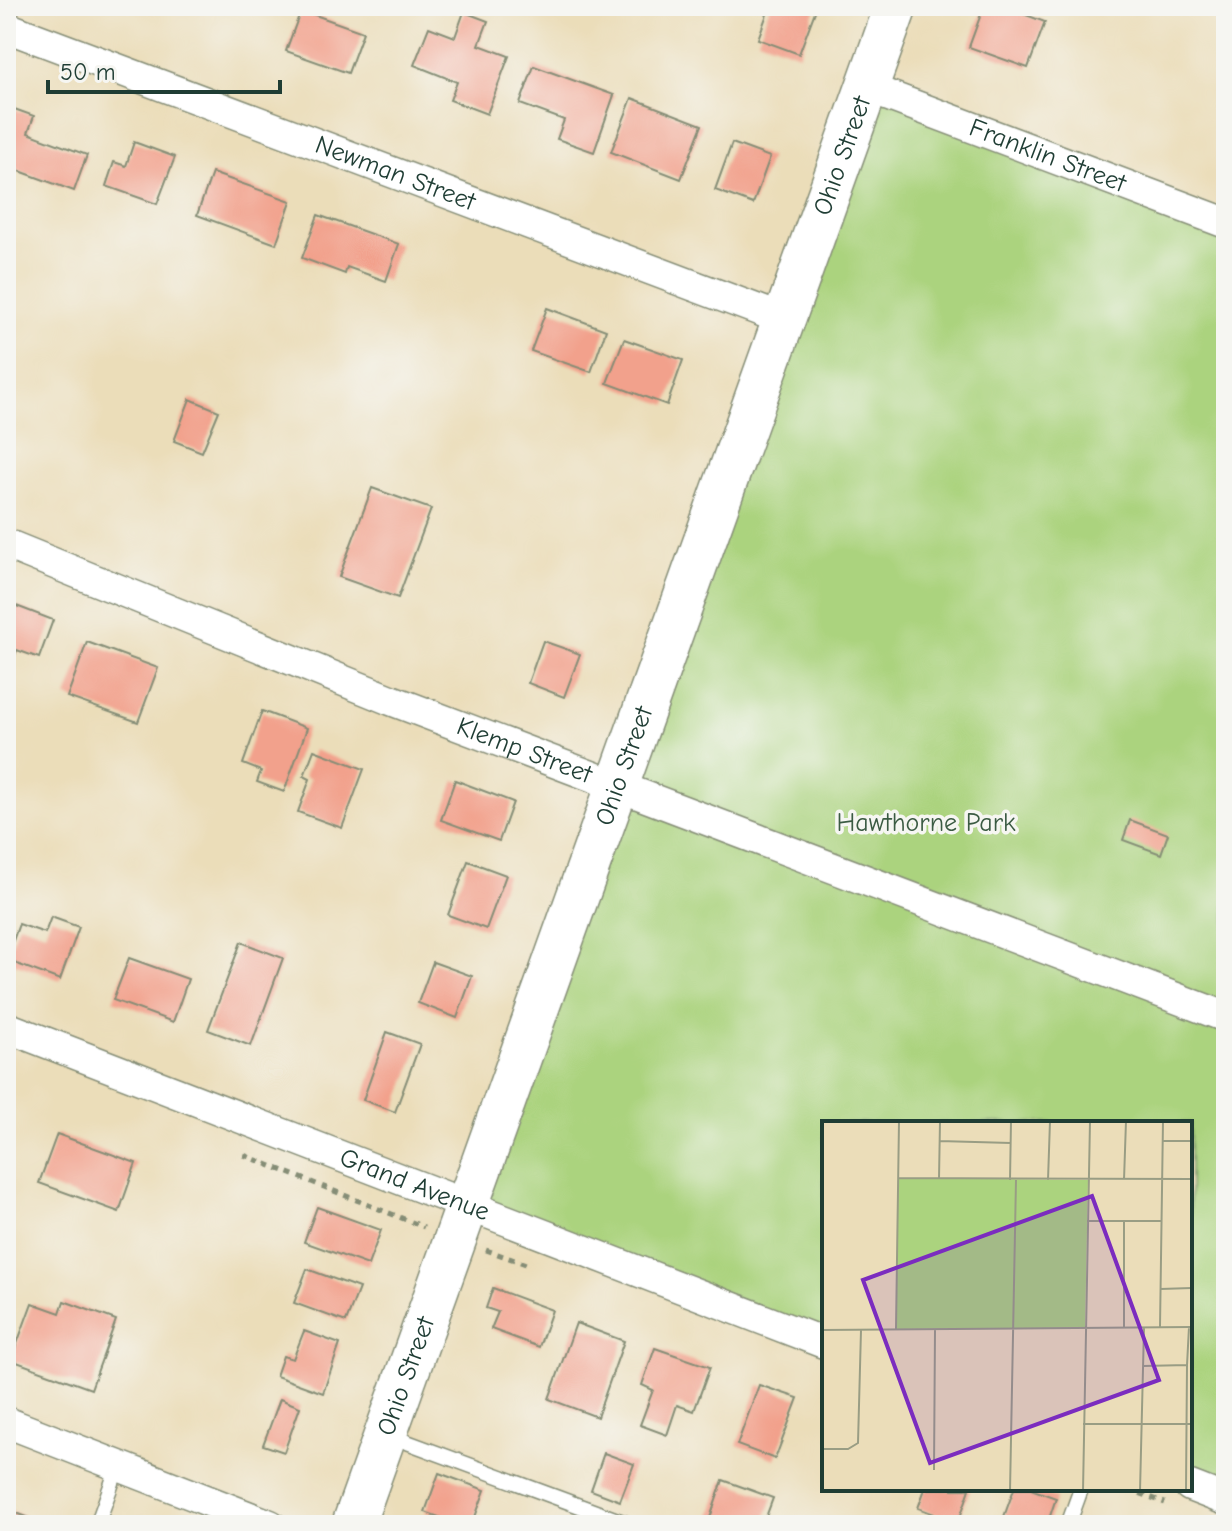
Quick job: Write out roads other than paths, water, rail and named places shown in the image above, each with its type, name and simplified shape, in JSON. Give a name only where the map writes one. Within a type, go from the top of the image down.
[{"type":"street","name":"Ohio Street","points":[[353,1525],[896,6]]},
{"type":"street","name":"Newman Street","points":[[6,27],[785,320]]},
{"type":"street","name":"Franklin Street","points":[[868,88],[1226,223]]},
{"type":"street","name":"Klemp Street","points":[[6,544],[391,700],[1226,1017]]},
{"type":"street","name":"Grand Avenue","points":[[6,1027],[822,1342]]},
{"type":"street","points":[[6,1422],[270,1525]]},
{"type":"street","points":[[1192,1487],[1226,1500]]},
{"type":"lane","points":[[385,1434],[631,1525]]},
{"type":"lane","points":[[97,1525],[118,1466]]},
{"type":"lane","points":[[1068,1525],[1080,1491]]},
{"type":"park label","name":"Hawthorne Park","points":[[926,823]]}]
